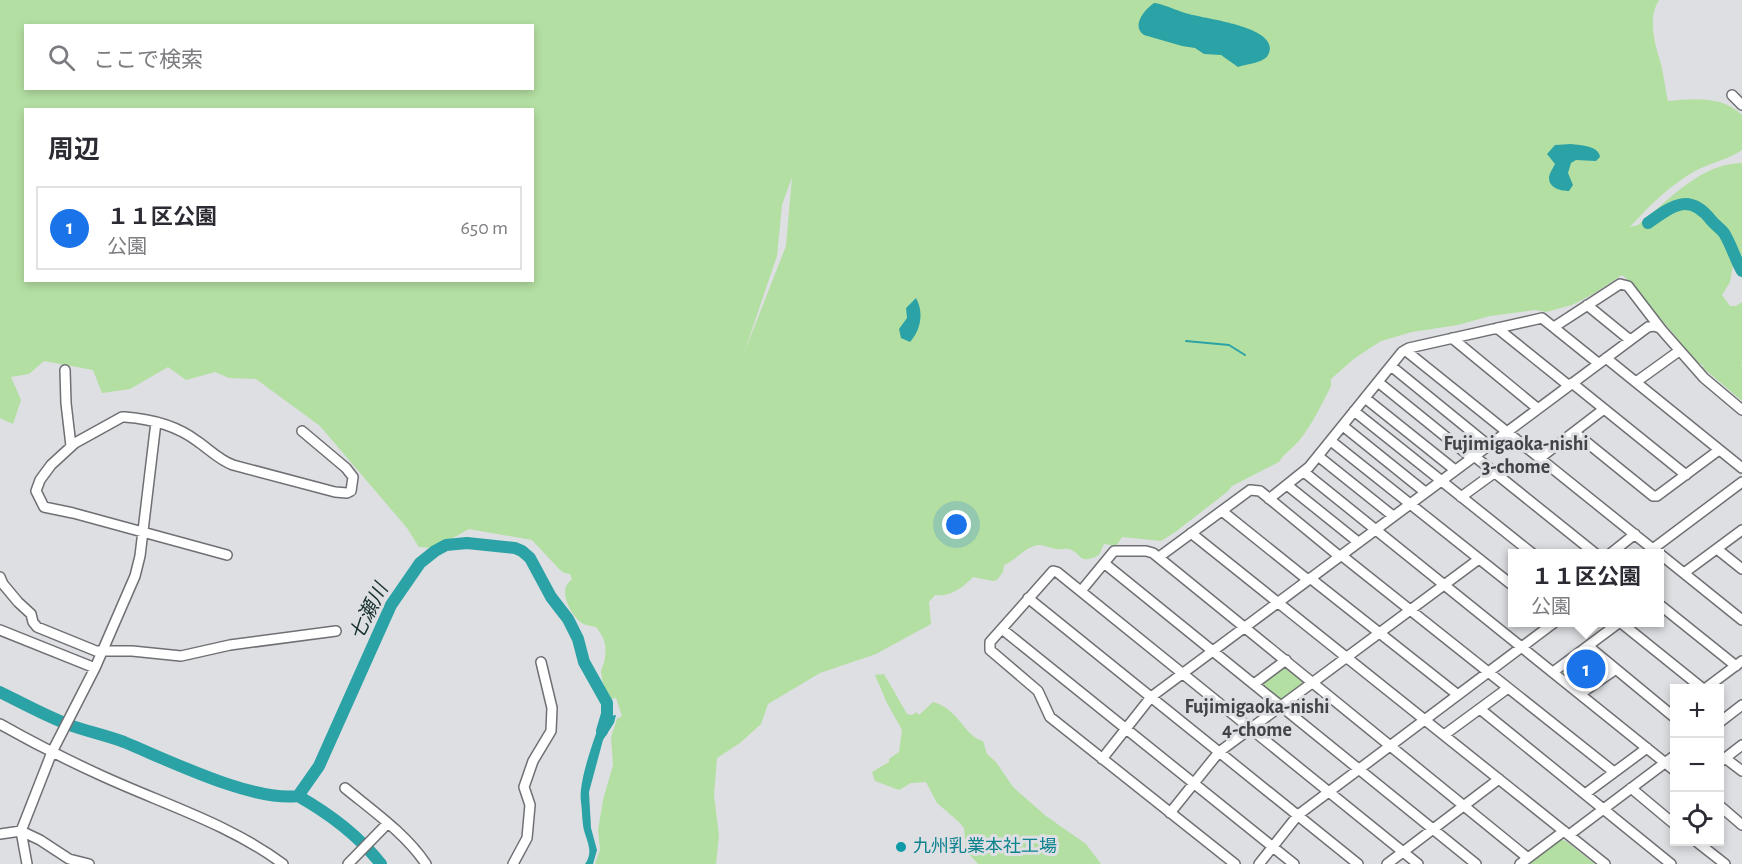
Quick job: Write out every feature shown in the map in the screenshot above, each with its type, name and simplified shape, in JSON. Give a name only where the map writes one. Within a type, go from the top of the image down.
[{"type":"street","points":[[1732,95],[1742,105]]},
{"type":"street","points":[[1554,327],[1620,284],[1624,284],[1704,378],[1742,410]]},
{"type":"street","points":[[1587,305],[1630,340]]},
{"type":"street","points":[[1269,499],[1304,472],[1405,350],[1542,318],[1636,382],[1742,468]]},
{"type":"street","points":[[1102,759],[1151,697],[1602,360],[1649,327],[1656,326],[1661,330]]},
{"type":"street","points":[[1497,328],[1686,475]]},
{"type":"street","points":[[1452,338],[1537,408]]},
{"type":"street","points":[[1405,350],[1652,549]]},
{"type":"street","points":[[1636,382],[1679,351]]},
{"type":"street","points":[[1391,366],[1488,445]]},
{"type":"street","points":[[65,370],[71,446]]},
{"type":"street","points":[[1378,382],[1590,549]]},
{"type":"street","points":[[1365,398],[1455,470]]},
{"type":"street","points":[[1540,458],[1604,409]]},
{"type":"street","points":[[1354,411],[1527,549]]},
{"type":"street","points":[[227,555],[44,507],[37,496],[37,486],[51,465],[71,446],[122,417],[156,422],[183,432],[226,463],[335,492],[351,491],[353,477],[346,468],[302,431]]},
{"type":"street","points":[[27,864],[21,831],[54,749],[87,686],[135,576],[140,556],[156,422]]},
{"type":"street","points":[[1343,426],[1425,492]]},
{"type":"street","points":[[1574,432],[1653,496],[1657,496],[1719,450]]},
{"type":"street","points":[[1330,441],[1508,582]]},
{"type":"street","points":[[1318,456],[1393,516]]},
{"type":"street","points":[[1304,472],[1670,767]]},
{"type":"street","points":[[1461,497],[1494,472]]},
{"type":"street","points":[[1659,549],[1742,482]]},
{"type":"street","points":[[1287,485],[1358,542]]},
{"type":"street","points":[[1159,557],[1250,490],[1260,491],[1614,772]]},
{"type":"street","points":[[1222,511],[1458,695]]},
{"type":"street","points":[[1684,573],[1742,530]]},
{"type":"street","points":[[1191,533],[1605,864]]},
{"type":"street","points":[[1616,549],[1635,534]]},
{"type":"street","points":[[1717,549],[1742,569]]},
{"type":"street","points":[[1081,591],[1114,551],[1146,551],[1159,557],[1464,806],[1524,861],[1603,809],[1670,759]]},
{"type":"street","points":[[1170,813],[1219,752],[1479,559]]},
{"type":"street","points":[[1664,559],[1742,620]]},
{"type":"street","points":[[1104,563],[1476,864]]},
{"type":"street","points":[[1234,864],[1050,717],[1038,691],[990,650],[989,645],[1002,628],[1053,571],[1058,572],[1418,864]]},
{"type":"street","points":[[0,577],[10,593],[31,614],[37,627],[102,652],[132,651],[186,656],[230,645],[336,631]]},
{"type":"street","points":[[1028,598],[1358,864]]},
{"type":"street","points":[[1664,609],[1739,663],[1710,684]]},
{"type":"street","points":[[1259,864],[1298,815],[1548,627]]},
{"type":"street","points":[[1553,672],[1613,627]]},
{"type":"street","points":[[1626,627],[1699,684]]},
{"type":"street","points":[[1002,628],[1294,864]]},
{"type":"street","points":[[0,630],[95,668]]},
{"type":"street","points":[[1588,646],[1670,711]]},
{"type":"street","points":[[1254,684],[1286,660]]},
{"type":"street","points":[[513,864],[527,837],[530,805],[524,787],[533,761],[551,731],[552,708],[541,662]]},
{"type":"street","points":[[1580,694],[1616,669]]},
{"type":"street","points":[[1444,735],[1508,688]]},
{"type":"street","points":[[1724,718],[1742,705]]},
{"type":"street","points":[[1480,709],[1671,864]]},
{"type":"street","points":[[0,724],[54,749],[98,774],[223,828],[255,845],[283,864]]},
{"type":"street","points":[[1724,758],[1742,745]]},
{"type":"street","points":[[1585,794],[1647,748]]},
{"type":"street","points":[[1724,761],[1742,771]]},
{"type":"street","points":[[1387,864],[1499,779]]},
{"type":"street","points":[[345,788],[413,848],[426,864]]},
{"type":"street","points":[[1631,789],[1670,821]]},
{"type":"street","points":[[1724,811],[1742,825]]},
{"type":"street","points":[[348,864],[387,824]]},
{"type":"street","points":[[0,834],[21,831],[69,859],[88,864]]},
{"type":"street","points":[[1702,846],[1725,864]]},
{"type":"green space","points":[[0,0],[1659,0],[1653,15],[1653,32],[1668,101],[1697,99],[1716,101],[1742,115],[1742,150],[1701,168],[1677,183],[1630,227],[1638,225],[1699,176],[1713,169],[1742,163],[1742,264],[1733,265],[1730,282],[1722,295],[1730,306],[1736,306],[1742,302],[1742,365],[1739,366],[1742,366],[1742,401],[1697,362],[1622,275],[1572,305],[1546,312],[1535,310],[1490,316],[1458,325],[1412,332],[1381,341],[1355,358],[1331,379],[1331,386],[1310,425],[1299,441],[1279,462],[1232,486],[1161,541],[1122,537],[1116,546],[1104,544],[1099,555],[1087,559],[1081,558],[1069,549],[1055,549],[1041,545],[1031,547],[1004,565],[1003,572],[997,580],[973,577],[956,591],[946,595],[935,595],[929,602],[931,624],[876,654],[820,673],[768,704],[761,724],[740,743],[717,758],[714,795],[719,836],[716,864],[595,864],[600,850],[598,830],[603,800],[613,765],[611,737],[617,719],[622,716],[616,698],[609,699],[603,682],[601,672],[605,648],[602,636],[596,627],[578,620],[569,606],[565,592],[566,586],[572,579],[570,574],[559,569],[532,540],[469,529],[435,548],[419,547],[407,528],[320,426],[256,379],[229,378],[215,372],[186,380],[168,367],[130,389],[102,393],[93,370],[44,361],[29,374],[11,377],[21,400],[13,424],[0,418]],"holes":[[[792,177],[786,246],[744,353],[777,256],[782,205]]]},
{"type":"green space","points":[[1588,651],[1611,669],[1582,688],[1561,671]]},
{"type":"green space","points":[[1285,666],[1306,682],[1280,701],[1261,683]]},
{"type":"green space","points":[[884,674],[907,714],[912,715],[916,712],[919,715],[933,702],[949,710],[971,734],[983,741],[987,754],[996,762],[1013,787],[1046,816],[1086,844],[1101,864],[978,864],[966,851],[964,828],[937,803],[926,782],[911,783],[899,790],[875,781],[872,772],[889,762],[889,759],[899,752],[902,730],[875,675]]},
{"type":"green space","points":[[1560,839],[1595,864],[1525,864]]},
{"type":"water","points":[[1154,3],[1254,31],[1264,37],[1270,45],[1268,55],[1259,62],[1238,67],[1221,55],[1204,54],[1195,48],[1144,35],[1139,27],[1140,18]]},
{"type":"water","points":[[1571,144],[1593,148],[1600,157],[1596,161],[1576,160],[1571,163],[1568,173],[1573,185],[1569,191],[1553,187],[1551,184],[1549,178],[1555,164],[1547,154],[1555,145]]},
{"type":"water","points":[[916,298],[921,315],[917,332],[910,342],[901,338],[899,329],[907,318],[906,308]]},
{"type":"water","points":[[616,715],[614,723],[603,740],[589,792],[591,828],[597,850],[593,864],[585,864],[589,849],[583,822],[582,783],[602,717]]},
{"type":"waterway","points":[[1648,223],[1673,207],[1688,204],[1695,206],[1724,233],[1742,271]]},
{"type":"waterway","points":[[1186,341],[1229,345],[1245,355]]},
{"type":"waterway","name":"七瀬川","points":[[0,692],[58,720],[124,742],[210,778],[258,793],[298,796],[319,766],[391,605],[420,563],[446,545],[467,543],[515,548],[530,558],[551,597],[568,619],[578,639],[584,662],[607,703],[607,714],[602,731]]},
{"type":"waterway","points":[[298,796],[343,826],[381,864]]},
{"type":"place","name":"１１区公園","points":[[1586,669]]},
{"type":"place","name":"九州乳業本社工場","points":[[901,847]]},
{"type":"district","name":"Fujimigaoka-nishi 3-chome","points":[[1516,456]]},
{"type":"district","name":"Fujimigaoka-nishi 4-chome","points":[[1257,718]]}]
